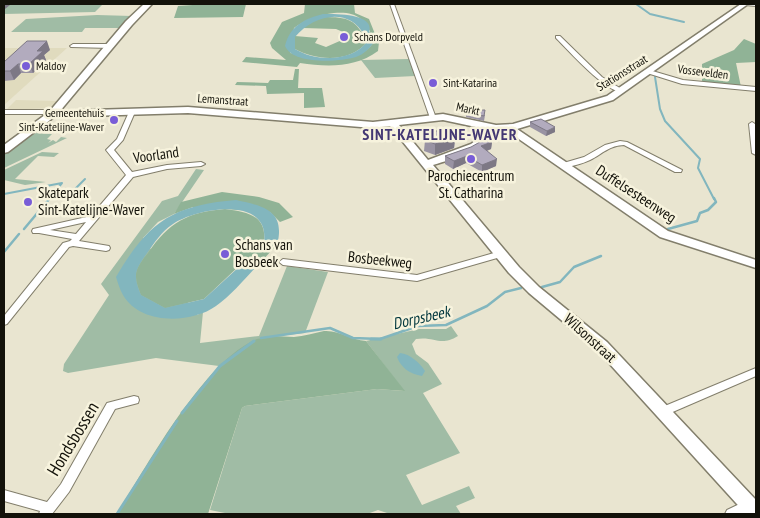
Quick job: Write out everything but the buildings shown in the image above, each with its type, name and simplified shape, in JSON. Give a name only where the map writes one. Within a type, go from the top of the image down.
[{"type":"street","points":[[4,150],[53,113],[148,4]]},
{"type":"street","points":[[392,4],[434,118]]},
{"type":"street","points":[[745,4],[756,5]]},
{"type":"street","name":"Stationsstraat","points":[[496,128],[509,128],[595,104],[621,91],[745,4]]},
{"type":"street","points":[[558,37],[600,78],[621,91]]},
{"type":"street","points":[[73,46],[111,46]]},
{"type":"street","name":"Vossevelden","points":[[649,72],[682,82],[756,89]]},
{"type":"street","name":"Lemanstraat","points":[[53,113],[209,111],[354,124],[393,124]]},
{"type":"street","points":[[4,112],[53,113]]},
{"type":"street","name":"Voorland","points":[[132,112],[120,140],[110,150],[130,174],[167,167],[201,164]]},
{"type":"street","name":"Markt","points":[[393,124],[434,118],[456,118],[496,128],[483,142],[444,159],[425,164]]},
{"type":"street","points":[[393,124],[425,164]]},
{"type":"street","points":[[752,124],[756,153]]},
{"type":"street","name":"Duffelsesteenweg","points":[[509,128],[664,234],[756,264]]},
{"type":"street","points":[[563,166],[594,155],[598,151],[619,142],[625,143],[678,170]]},
{"type":"street","name":"Wilsonstraat","points":[[425,164],[534,290],[602,346],[753,508]]},
{"type":"street","points":[[4,322],[66,245],[76,240],[130,174]]},
{"type":"street","points":[[94,218],[36,231],[106,248]]},
{"type":"street","name":"Bosbeekweg","points":[[283,262],[416,278],[501,254]]},
{"type":"street","points":[[664,412],[756,372]]},
{"type":"street","name":"Hondsbossen","points":[[4,496],[48,511],[64,488],[111,406],[134,400]]},
{"type":"street","points":[[731,514],[753,508]]},
{"type":"shaded area","points":[[4,48],[67,48],[4,105]]},
{"type":"shaded area","points":[[16,100],[58,101],[52,108],[6,110]]},
{"type":"green space","points":[[4,4],[103,4],[95,12],[4,14]]},
{"type":"green space","points":[[246,4],[243,17],[174,18],[178,6]]},
{"type":"green space","points":[[305,4],[354,4],[355,13],[369,19],[375,34],[368,35],[370,31],[361,19],[354,15],[346,13],[327,14],[308,20],[294,28],[290,53],[323,58],[346,58],[357,56],[374,42],[379,42],[378,51],[360,61],[341,65],[300,63],[297,67],[242,62],[246,57],[286,60],[272,48],[270,43],[282,22],[304,13]]},
{"type":"green space","points":[[97,15],[132,16],[121,28],[85,28],[82,32],[11,32],[26,19]]},
{"type":"green space","points":[[323,17],[350,21],[359,28],[367,42],[352,54],[333,58],[313,56],[295,49],[295,36],[318,38],[315,43],[326,47],[342,40],[343,32],[336,29],[303,28]]},
{"type":"green space","points":[[744,39],[756,44],[756,62],[736,63],[741,87],[702,83],[702,64],[734,50]]},
{"type":"green space","points":[[409,59],[415,76],[375,78],[361,60]]},
{"type":"green space","points":[[295,69],[299,69],[298,88],[322,88],[325,107],[304,108],[304,93],[267,94],[266,86],[235,85],[237,82],[268,83],[270,80],[293,80]]},
{"type":"green space","points":[[33,133],[52,134],[47,139],[51,140],[48,143],[53,140],[56,142],[61,137],[67,138],[4,168],[4,155]]},
{"type":"green space","points":[[42,152],[59,153],[54,157],[38,156],[15,179],[46,182],[25,185],[4,180],[4,170]]},
{"type":"green space","points":[[196,169],[204,170],[174,214],[158,222],[143,238],[197,315],[203,312],[200,343],[259,336],[287,266],[328,272],[305,333],[260,338],[219,366],[156,358],[68,373],[63,371],[64,364],[109,295],[101,284],[162,201],[178,196]]},
{"type":"green space","points":[[222,192],[259,197],[279,203],[293,217],[280,222],[270,212],[193,207],[174,214],[181,202]]},
{"type":"green space","points":[[225,209],[254,216],[262,226],[264,242],[277,245],[255,268],[239,266],[204,299],[165,308],[141,295],[136,282],[137,271],[144,258],[164,233],[180,220],[190,216],[212,210]]},
{"type":"green space","points":[[451,326],[458,336],[452,339],[442,341],[423,338],[416,339],[412,344],[416,354],[428,363],[442,384],[423,393],[460,453],[406,475],[422,505],[469,486],[475,498],[456,506],[461,514],[390,514],[378,510],[367,514],[230,514],[210,510],[242,408],[245,406],[377,389],[404,391],[366,341],[419,329],[446,329]]},
{"type":"green space","points":[[324,331],[335,332],[366,341],[405,391],[377,389],[245,406],[242,408],[208,514],[117,514],[161,442],[199,389],[240,348],[260,338],[273,336],[294,337]]},
{"type":"water","points":[[323,14],[354,16],[362,19],[367,22],[370,28],[368,35],[364,35],[349,20],[331,17],[311,23],[303,29],[295,37],[295,49],[313,56],[333,58],[352,53],[360,49],[367,42],[374,42],[359,56],[348,59],[328,61],[306,59],[290,52],[285,46],[294,28],[310,18]]},
{"type":"water","points":[[236,200],[264,208],[275,217],[279,234],[277,245],[264,242],[263,227],[256,217],[244,211],[230,209],[198,213],[173,224],[162,234],[140,264],[136,277],[141,295],[165,308],[204,299],[240,266],[255,268],[236,288],[216,306],[206,312],[193,316],[167,318],[153,316],[141,312],[131,305],[122,293],[116,277],[139,242],[151,230],[164,220],[195,206]]},
{"type":"water","points":[[400,353],[411,357],[420,365],[425,371],[422,376],[410,372],[404,367],[397,357]]},
{"type":"waterway","name":"Dorpsbeek","points":[[636,4],[650,14],[684,22]]},
{"type":"waterway","name":"Dorpsbeek","points":[[655,77],[660,109],[665,121],[700,159],[698,168],[714,199]]},
{"type":"waterway","points":[[68,196],[85,179]]},
{"type":"waterway","points":[[4,194],[62,183],[49,199]]},
{"type":"waterway","points":[[24,229],[50,198]]},
{"type":"waterway","name":"Dorpsbeek","points":[[668,229],[697,221],[700,213],[708,210],[716,202],[714,198]]},
{"type":"waterway","points":[[4,252],[19,234]]},
{"type":"waterway","name":"Dorpsbeek","points":[[542,287],[560,282],[574,267],[601,256]]},
{"type":"waterway","name":"Dorpsbeek","points":[[380,339],[418,326],[446,325],[487,306],[505,292],[521,288]]},
{"type":"waterway","name":"Dorpsbeek","points":[[261,338],[330,328],[353,338],[380,339]]},
{"type":"waterway","name":"Dorpsbeek","points":[[371,339],[380,339]]},
{"type":"waterway","name":"Dorpsbeek","points":[[182,413],[220,366],[254,341]]},
{"type":"waterway","name":"Dorpsbeek","points":[[117,514],[177,421]]},
{"type":"place","name":"Schans Dorpveld","points":[[344,37]]},
{"type":"place","name":"Maldoy","points":[[26,66]]},
{"type":"place","name":"Sint-Katarina","points":[[433,83]]},
{"type":"place","name":"Gemeentehuis Sint-Katelijne-Waver","points":[[114,120]]},
{"type":"place","name":"Parochiecentrum St. Catharina","points":[[471,159]]},
{"type":"place","name":"Skatepark Sint-Katelijne-Waver","points":[[28,202]]},
{"type":"place","name":"Schans van Bosbeek","points":[[225,254]]},
{"type":"district","name":"SINT-KATELIJNE-WAVER","points":[[440,134]]}]
